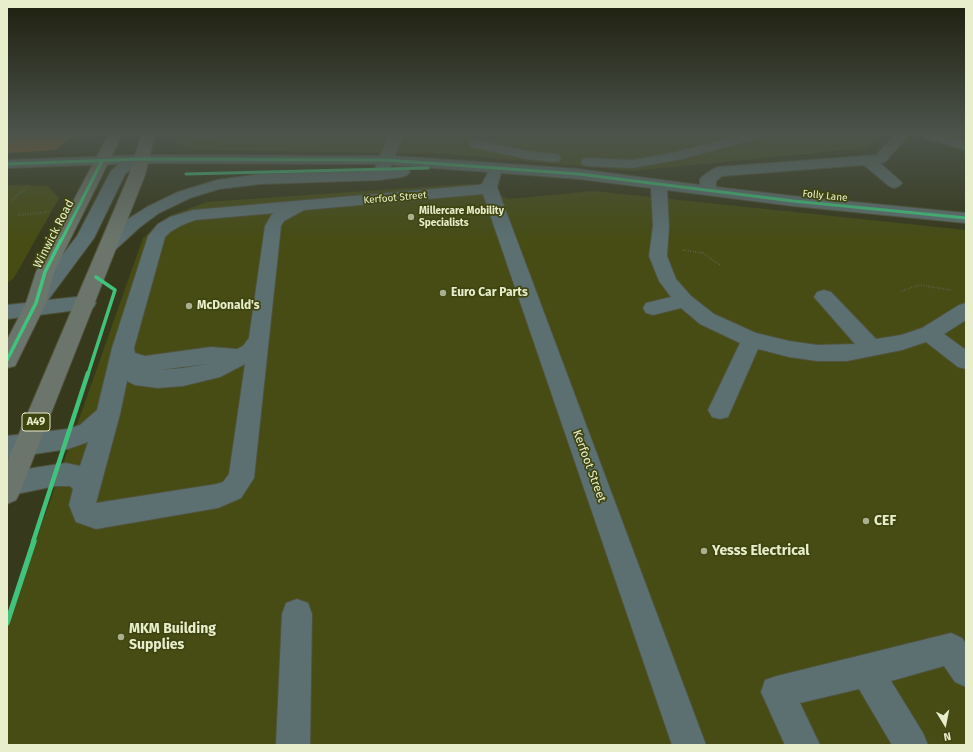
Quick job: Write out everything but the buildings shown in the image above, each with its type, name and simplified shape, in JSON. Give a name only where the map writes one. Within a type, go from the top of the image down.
[{"type":"highway","name":"Winwick Road","points":[[7,360],[35,305],[45,272],[97,170]]},
{"type":"highway","name":"A49","points":[[8,487],[16,446],[86,302],[109,246],[144,170]]},
{"type":"street","points":[[74,177],[95,170]]},
{"type":"street","points":[[101,170],[116,176],[140,170]]},
{"type":"street","name":"Kerfoot Street","points":[[172,174],[309,170]]},
{"type":"street","points":[[109,246],[153,210],[184,195],[217,185],[260,179],[359,170]]},
{"type":"street","name":"Kerfoot Street","points":[[471,170],[492,177],[579,174],[659,184]]},
{"type":"street","points":[[708,190],[708,179],[713,174],[727,170]]},
{"type":"street","points":[[878,170],[894,184]]},
{"type":"street","points":[[7,175],[54,177]]},
{"type":"street","points":[[35,305],[85,238],[116,176]]},
{"type":"street","name":"Kerfoot Street","points":[[157,236],[164,228],[176,221],[193,215],[479,190],[492,177]]},
{"type":"street","name":"Kerfoot Street","points":[[492,177],[689,745]]},
{"type":"street","points":[[659,184],[660,226],[658,256],[668,282],[684,301],[707,318],[728,330],[752,340],[789,349],[817,353],[847,353],[902,342],[947,323],[966,310]]},
{"type":"street","name":"Folly Lane","points":[[659,184],[793,201],[966,218]]},
{"type":"street","points":[[272,226],[259,219],[249,218],[182,225],[157,236],[86,489],[82,505],[85,513],[96,516],[218,496],[232,490],[240,478],[246,442],[249,350],[272,226],[278,218],[301,206]]},
{"type":"street","points":[[824,297],[872,349]]},
{"type":"street","points":[[653,308],[684,301]]},
{"type":"street","points":[[7,312],[35,305],[86,302]]},
{"type":"street","points":[[928,332],[966,361]]},
{"type":"street","points":[[720,410],[752,340]]},
{"type":"street","points":[[124,353],[135,376],[158,379],[182,377],[212,371],[249,350]]},
{"type":"street","points":[[16,446],[68,439],[88,432],[101,422],[108,414]]},
{"type":"street","points":[[8,487],[56,475],[66,474],[76,476],[82,480],[86,489]]},
{"type":"street","points":[[293,745],[297,614]]},
{"type":"street","points":[[803,745],[778,692],[952,650],[966,670]]},
{"type":"street","points":[[867,671],[911,745]]},
{"type":"path","points":[[11,201],[30,183]]},
{"type":"path","points":[[18,215],[56,211]]},
{"type":"path","points":[[682,250],[703,253],[720,265]]},
{"type":"path","points":[[902,291],[919,285],[957,291]]},
{"type":"shaded area","points":[[467,184],[509,199],[594,191],[966,230],[966,745],[7,745],[7,623],[143,238],[169,216],[207,202]]},
{"type":"shaded area","points":[[7,185],[48,186],[59,198],[14,278],[7,283]]},
{"type":"cycle path","points":[[7,360],[36,303],[45,272],[97,170]]},
{"type":"cycle path","points":[[186,174],[344,170]]},
{"type":"cycle path","points":[[525,170],[579,174],[793,201],[966,218]]},
{"type":"cycle path","points":[[7,623],[115,290],[96,277]]},
{"type":"place","name":"Millercare Mobility Specialists","points":[[411,217]]},
{"type":"place","name":"Euro Car Parts","points":[[443,293]]},
{"type":"place","name":"McDonald's","points":[[189,306]]},
{"type":"place","name":"CEF","points":[[866,521]]},
{"type":"place","name":"Yesss Electrical","points":[[704,551]]},
{"type":"place","name":"MKM Building Supplies","points":[[121,637]]}]
